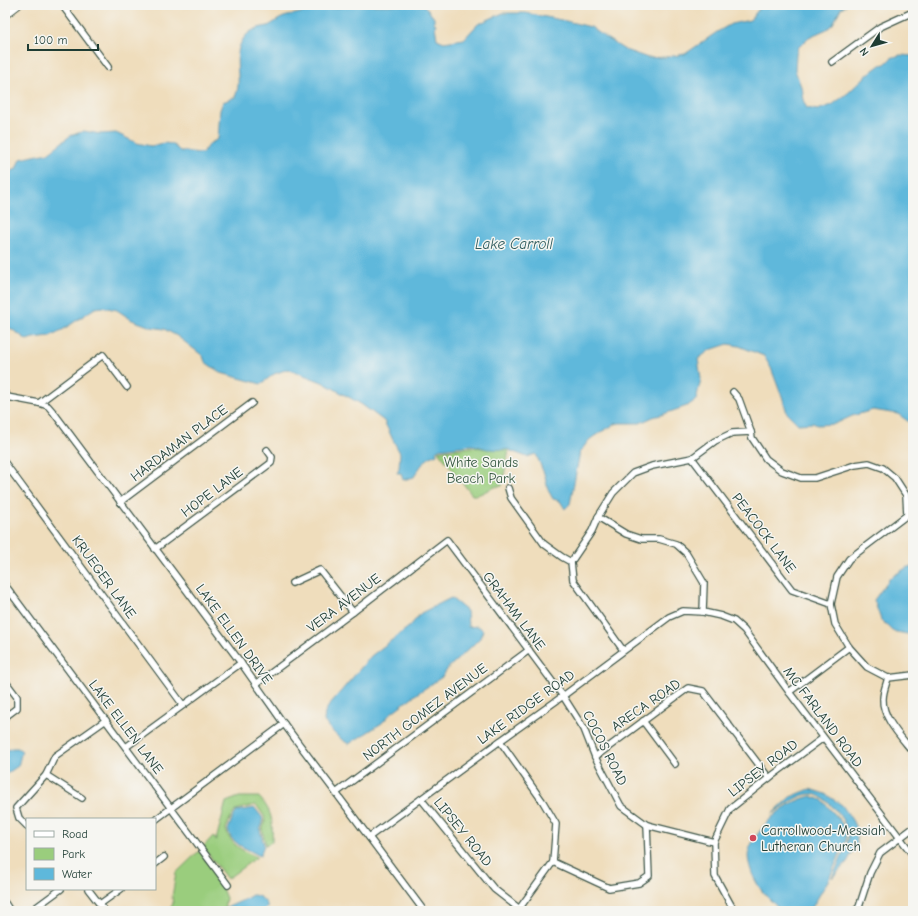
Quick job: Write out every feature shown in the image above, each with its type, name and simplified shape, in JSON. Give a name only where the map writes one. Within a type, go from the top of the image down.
[{"type":"main road","points":[[5,15],[18,5]]},
{"type":"street","points":[[62,5],[108,67]]},
{"type":"street","points":[[832,62],[880,27],[913,12]]},
{"type":"street","points":[[39,403],[103,355],[127,387]]},
{"type":"street","points":[[733,392],[739,399],[752,438],[766,459],[782,471],[801,478],[815,478],[855,465],[869,463],[883,468],[895,478],[906,495],[907,515],[849,559],[837,577],[831,604],[835,624],[849,647],[867,667],[888,678],[913,675]]},
{"type":"street","name":"LAKE ELLEN DRIVE","points":[[6,397],[39,403],[48,406],[54,413],[424,911]]},
{"type":"street","name":"HARDAMAN PLACE","points":[[120,502],[252,403]]},
{"type":"street","points":[[623,650],[573,580],[571,562],[592,530],[613,493],[633,473],[652,466],[692,458],[715,441],[732,433],[751,432]]},
{"type":"street","name":"HOPE LANE","points":[[155,548],[271,463],[272,457],[267,450]]},
{"type":"street","name":"PEACOCK LANE","points":[[692,458],[792,590],[831,604]]},
{"type":"street","name":"KRUEGER LANE","points":[[5,463],[183,705]]},
{"type":"street","points":[[508,488],[511,498],[544,544],[571,562]]},
{"type":"street","points":[[598,518],[626,534],[640,539],[659,539],[676,544],[686,553],[704,583],[703,612]]},
{"type":"street","name":"VERA AVENUE","points":[[256,684],[447,540]]},
{"type":"street","name":"GRAHAM LANE","points":[[447,540],[563,696]]},
{"type":"street","points":[[292,583],[320,570],[353,612]]},
{"type":"street","name":"LAKE ELLEN LANE","points":[[5,585],[228,885]]},
{"type":"street","name":"LAKE RIDGE ROAD","points":[[369,837],[669,617],[683,611],[703,612]]},
{"type":"street","name":"MC FARLAND ROAD","points":[[703,612],[734,621],[744,630],[823,738],[913,855]]},
{"type":"street","points":[[789,692],[849,647]]},
{"type":"street","name":"NORTH GOMEZ AVENUE","points":[[336,793],[529,650]]},
{"type":"street","points":[[126,747],[241,663]]},
{"type":"street","points":[[888,678],[883,700],[886,712],[890,722],[913,752]]},
{"type":"street","points":[[5,681],[17,697],[17,708],[5,717]]},
{"type":"street","name":"ARECA ROAD","points":[[594,757],[688,688],[703,690],[769,778]]},
{"type":"street","name":"COCOS ROAD","points":[[563,696],[584,729],[594,757],[621,806],[647,825],[714,842]]},
{"type":"street","points":[[26,825],[19,818],[16,808],[46,775],[56,756],[106,720]]},
{"type":"street","points":[[643,721],[675,764]]},
{"type":"street","points":[[156,819],[284,724]]},
{"type":"street","name":"LIPSEY ROAD","points":[[735,911],[715,876],[714,842],[730,809],[823,738]]},
{"type":"street","points":[[500,741],[543,802],[556,824],[553,862],[519,910]]},
{"type":"street","points":[[46,775],[82,798]]},
{"type":"street","name":"LIPSEY ROAD","points":[[421,799],[494,889],[519,910]]},
{"type":"street","points":[[553,862],[609,888],[639,883],[649,876],[647,825]]},
{"type":"street","points":[[856,911],[859,907],[870,873],[880,853],[899,837],[913,828]]},
{"type":"street","points":[[156,863],[164,857]]},
{"type":"street","points":[[31,911],[60,890]]},
{"type":"street","points":[[89,890],[105,911]]},
{"type":"street","points":[[100,904],[120,890]]},
{"type":"street","points":[[5,903],[10,911]]},
{"type":"green space","name":"White Sands Beach Park","points":[[471,447],[509,450],[502,486],[472,495],[438,451]]},
{"type":"green space","points":[[239,797],[259,797],[264,802],[270,813],[272,841],[266,846],[262,830],[265,822],[264,816],[257,806],[255,805],[236,810],[226,829],[230,839],[247,853],[257,857],[227,879],[203,847],[213,836],[216,840],[226,802]]},
{"type":"green space","points":[[199,851],[223,883],[223,891],[226,898],[224,910],[168,911],[173,904],[172,897],[176,873]]},
{"type":"water","name":"Lake Carroll","points":[[346,5],[424,5],[434,18],[437,39],[444,42],[464,39],[478,24],[503,13],[526,13],[591,27],[625,50],[648,58],[685,54],[731,24],[750,20],[762,5],[847,5],[841,8],[833,24],[827,29],[809,37],[798,48],[795,70],[807,108],[817,110],[832,105],[848,93],[868,74],[880,65],[885,64],[891,58],[900,55],[913,56],[913,425],[898,414],[873,410],[852,416],[835,424],[798,424],[787,413],[771,368],[764,356],[739,346],[728,344],[710,350],[698,359],[701,379],[696,400],[687,406],[653,417],[640,423],[615,424],[589,440],[580,452],[570,504],[565,509],[560,501],[553,499],[548,490],[545,476],[536,454],[527,457],[511,450],[487,449],[471,445],[439,449],[436,451],[437,454],[433,455],[423,463],[414,477],[403,480],[401,473],[397,473],[399,468],[400,453],[384,421],[361,404],[322,382],[288,369],[274,374],[261,384],[221,373],[205,362],[203,356],[177,336],[164,329],[151,327],[132,320],[117,310],[103,307],[95,308],[64,329],[50,336],[27,340],[10,328],[5,328],[5,174],[16,169],[20,159],[48,153],[70,136],[84,131],[100,134],[116,133],[137,143],[151,146],[164,143],[172,144],[180,151],[202,153],[209,144],[218,139],[220,110],[223,102],[235,97],[237,92],[237,58],[240,45],[246,35],[252,30],[268,26],[284,17],[320,9],[342,7]]},
{"type":"water","points":[[913,566],[913,632],[907,634],[892,631],[881,620],[874,600],[890,578],[906,568]]},
{"type":"water","points":[[451,598],[467,611],[468,627],[478,626],[483,630],[480,638],[449,667],[442,677],[391,713],[382,723],[349,744],[338,737],[324,721],[325,712],[330,704],[371,656],[410,626],[421,613]]},
{"type":"water","points":[[12,748],[18,748],[22,751],[18,766],[5,775],[5,751]]},
{"type":"water","points":[[810,789],[825,794],[842,805],[856,828],[857,844],[847,862],[832,878],[848,841],[848,833],[844,822],[829,803],[817,795],[807,794],[790,802],[771,815],[790,797]]},
{"type":"water","points":[[811,796],[822,800],[839,819],[845,829],[846,840],[829,879],[810,911],[781,911],[764,894],[752,874],[748,859],[749,852],[757,835],[774,816],[795,802]]},
{"type":"water","points":[[255,808],[262,817],[263,823],[260,830],[264,845],[260,856],[239,845],[231,838],[228,830],[237,811]]},
{"type":"water","points":[[252,895],[262,898],[268,907],[261,911],[222,911],[245,899]]},
{"type":"place","name":"Carrollwood-Messiah Lutheran Church","points":[[753,838]]}]
